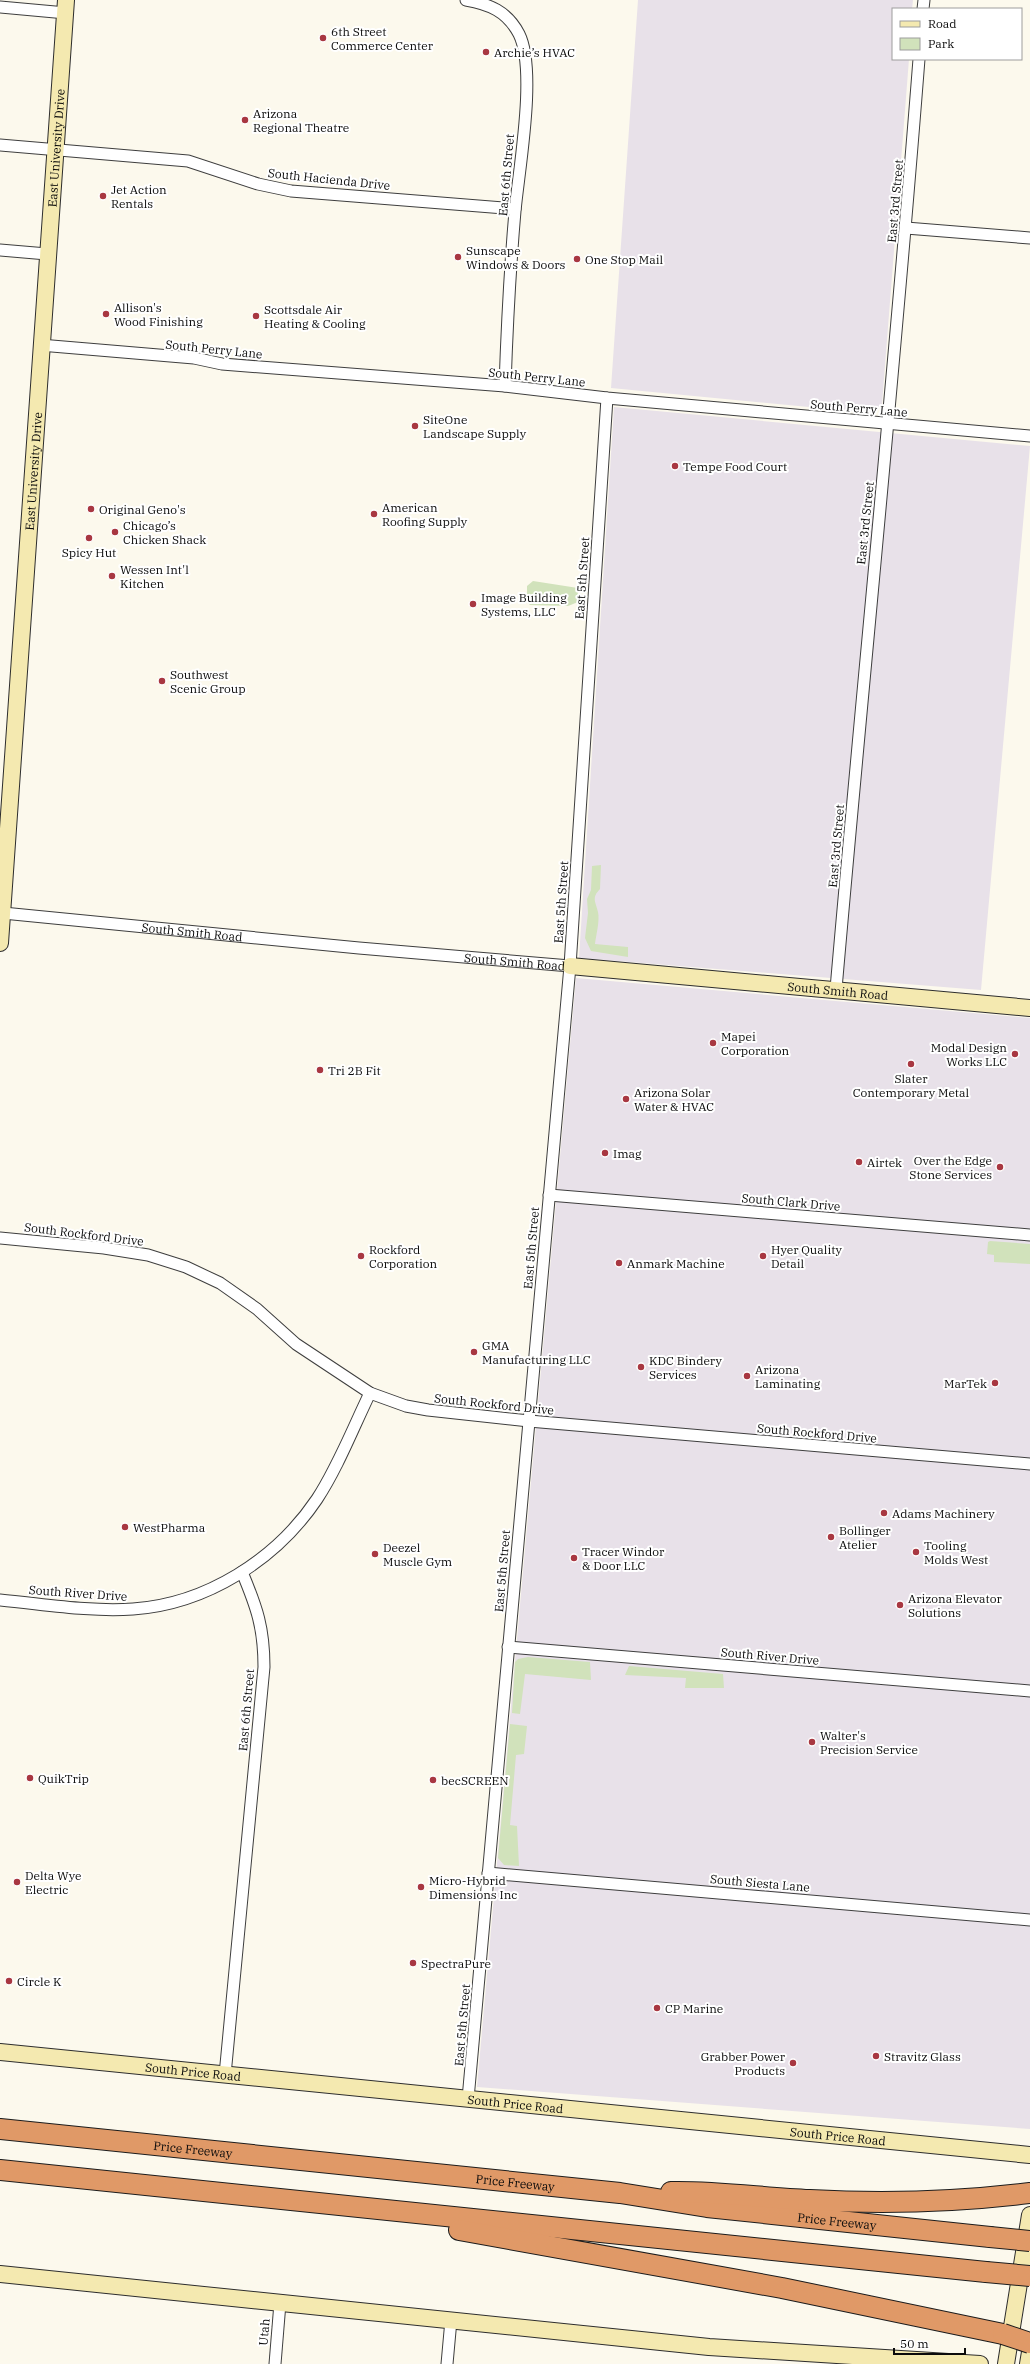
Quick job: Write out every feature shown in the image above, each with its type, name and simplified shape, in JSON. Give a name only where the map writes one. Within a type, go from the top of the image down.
[{"type":"highway","name":"Price Freeway","points":[[0,2129],[620,2193],[708,2207],[1030,2241]]},
{"type":"highway","points":[[0,2170],[1030,2276]]},
{"type":"highway","points":[[620,2193],[708,2192],[795,2199],[859,2202],[1030,2197]]},
{"type":"highway","points":[[984,2199],[1030,2193]]},
{"type":"highway","points":[[338,2205],[472,2232],[782,2288],[1030,2340]]},
{"type":"highway","points":[[1003,2334],[1030,2343]]},
{"type":"main road","name":"East University Drive","points":[[0,943],[40,344],[66,6]]},
{"type":"main road","name":"South Smith Road","points":[[570,966],[1030,1008]]},
{"type":"main road","name":"South Price Road","points":[[0,2052],[1030,2155]]},
{"type":"main road","points":[[1006,2364],[1030,2215]]},
{"type":"main road","points":[[0,2274],[709,2347],[980,2364]]},
{"type":"main road","points":[[1028,2364],[1030,2352]]},
{"type":"street","name":"East 6th Street","points":[[466,0],[484,3],[499,9],[519,34],[526,62],[526,92],[515,209],[505,386]]},
{"type":"street","points":[[0,6],[66,6]]},
{"type":"street","name":"East 3rd Street","points":[[836,990],[879,508],[889,424],[919,60]]},
{"type":"street","name":"South Hacienda Drive","points":[[0,145],[188,162],[258,184],[291,191],[515,209]]},
{"type":"street","points":[[906,228],[1030,238]]},
{"type":"street","points":[[0,250],[47,254]]},
{"type":"street","name":"South Perry Lane","points":[[40,344],[194,358],[229,364],[505,386],[607,398],[1030,436]]},
{"type":"street","name":"East 5th Street","points":[[468,2099],[570,966],[607,398]]},
{"type":"street","name":"South Smith Road","points":[[1,913],[570,966]]},
{"type":"street","name":"South Clark Drive","points":[[549,1195],[1030,1235]]},
{"type":"street","name":"South Rockford Drive","points":[[0,1238],[104,1248],[148,1255],[186,1267],[220,1283],[257,1309],[296,1344],[370,1393],[406,1406],[428,1410],[529,1421],[1030,1464]]},
{"type":"street","points":[[242,1572],[291,1532],[317,1498],[370,1393]]},
{"type":"street","name":"East 6th Street","points":[[225,2075],[264,1667],[262,1624],[242,1572]]},
{"type":"street","name":"South River Drive","points":[[0,1600],[99,1609],[152,1607],[195,1595],[242,1572]]},
{"type":"street","name":"South River Drive","points":[[508,1647],[1030,1692]]},
{"type":"street","name":"South Siesta Lane","points":[[488,1873],[1030,1920]]},
{"type":"street","name":"Utah","points":[[274,2364],[280,2303]]},
{"type":"street","points":[[447,2364],[451,2320]]},
{"type":"shaded area","points":[[638,0],[913,0],[912,8],[892,8],[892,60],[909,60],[882,404],[871,413],[611,388]]},
{"type":"shaded area","points":[[614,407],[1030,446],[981,990],[579,958]]},
{"type":"shaded area","points":[[576,978],[1030,1018],[1030,2129],[477,2087]]},
{"type":"green space","points":[[533,581],[578,588],[578,602],[568,606],[530,605],[527,602],[527,586]]},
{"type":"green space","points":[[601,865],[600,889],[595,898],[599,920],[595,944],[628,947],[628,957],[591,951],[585,938],[588,913],[587,899],[591,890],[592,866]]},
{"type":"green space","points":[[988,1242],[1030,1244],[1030,1264],[994,1262],[994,1255],[987,1254]]},
{"type":"green space","points":[[528,1657],[590,1662],[591,1680],[525,1674],[520,1714],[512,1713],[515,1662],[518,1659]]},
{"type":"green space","points":[[629,1666],[723,1674],[724,1688],[685,1688],[686,1678],[625,1675]]},
{"type":"green space","points":[[510,1724],[527,1726],[524,1754],[516,1755],[510,1825],[517,1826],[519,1866],[504,1865],[498,1858]]},
{"type":"place","name":"6th Street Commerce Center","points":[[323,38]]},
{"type":"place","name":"Archie’s HVAC","points":[[486,52]]},
{"type":"place","name":"Arizona Regional Theatre","points":[[245,120]]},
{"type":"place","name":"Jet Action Rentals","points":[[103,196]]},
{"type":"place","name":"Sunscape Windows & Doors","points":[[458,257]]},
{"type":"place","name":"One Stop Mail","points":[[577,259]]},
{"type":"place","name":"Allison's Wood Finishing","points":[[106,314]]},
{"type":"place","name":"Scottsdale Air Heating & Cooling","points":[[256,316]]},
{"type":"place","name":"SiteOne Landscape Supply","points":[[415,426]]},
{"type":"place","name":"Tempe Food Court","points":[[675,466]]},
{"type":"place","name":"Original Geno's","points":[[91,509]]},
{"type":"place","name":"American Roofing Supply","points":[[374,514]]},
{"type":"place","name":"Chicago’s Chicken Shack","points":[[115,532]]},
{"type":"place","name":"Spicy Hut","points":[[89,538]]},
{"type":"place","name":"Wessen Int'l Kitchen","points":[[112,576]]},
{"type":"place","name":"Image Building Systems, LLC","points":[[473,604]]},
{"type":"place","name":"Southwest Scenic Group","points":[[162,681]]},
{"type":"place","name":"Mapei Corporation","points":[[713,1043]]},
{"type":"place","name":"Modal Design Works LLC","points":[[1015,1054]]},
{"type":"place","name":"Slater Contemporary Metal","points":[[911,1064]]},
{"type":"place","name":"Tri 2B Fit","points":[[320,1070]]},
{"type":"place","name":"Arizona Solar Water & HVAC","points":[[626,1099]]},
{"type":"place","name":"Imag","points":[[605,1153]]},
{"type":"place","name":"Airtek","points":[[859,1162]]},
{"type":"place","name":"Over the Edge Stone Services","points":[[1000,1167]]},
{"type":"place","name":"Rockford Corporation","points":[[361,1256]]},
{"type":"place","name":"Hyer Quality Detail","points":[[763,1256]]},
{"type":"place","name":"Anmark Machine","points":[[619,1263]]},
{"type":"place","name":"GMA Manufacturing LLC","points":[[474,1352]]},
{"type":"place","name":"KDC Bindery Services","points":[[641,1367]]},
{"type":"place","name":"Arizona Laminating","points":[[747,1376]]},
{"type":"place","name":"MarTek","points":[[995,1383]]},
{"type":"place","name":"Adams Machinery","points":[[884,1513]]},
{"type":"place","name":"WestPharma","points":[[125,1527]]},
{"type":"place","name":"Bollinger Atelier","points":[[831,1537]]},
{"type":"place","name":"Tooling Molds West","points":[[916,1552]]},
{"type":"place","name":"Deezel Muscle Gym","points":[[375,1554]]},
{"type":"place","name":"Tracer Windor & Door LLC","points":[[574,1558]]},
{"type":"place","name":"Arizona Elevator Solutions","points":[[900,1605]]},
{"type":"place","name":"Walter's Precision Service","points":[[812,1742]]},
{"type":"place","name":"QuikTrip","points":[[30,1778]]},
{"type":"place","name":"becSCREEN","points":[[433,1780]]},
{"type":"place","name":"Delta Wye Electric","points":[[17,1882]]},
{"type":"place","name":"Micro-Hybrid Dimensions Inc","points":[[421,1887]]},
{"type":"place","name":"SpectraPure","points":[[413,1963]]},
{"type":"place","name":"Circle K","points":[[9,1981]]},
{"type":"place","name":"CP Marine","points":[[657,2008]]},
{"type":"place","name":"Stravitz Glass","points":[[876,2056]]},
{"type":"place","name":"Grabber Power Products","points":[[793,2063]]}]
